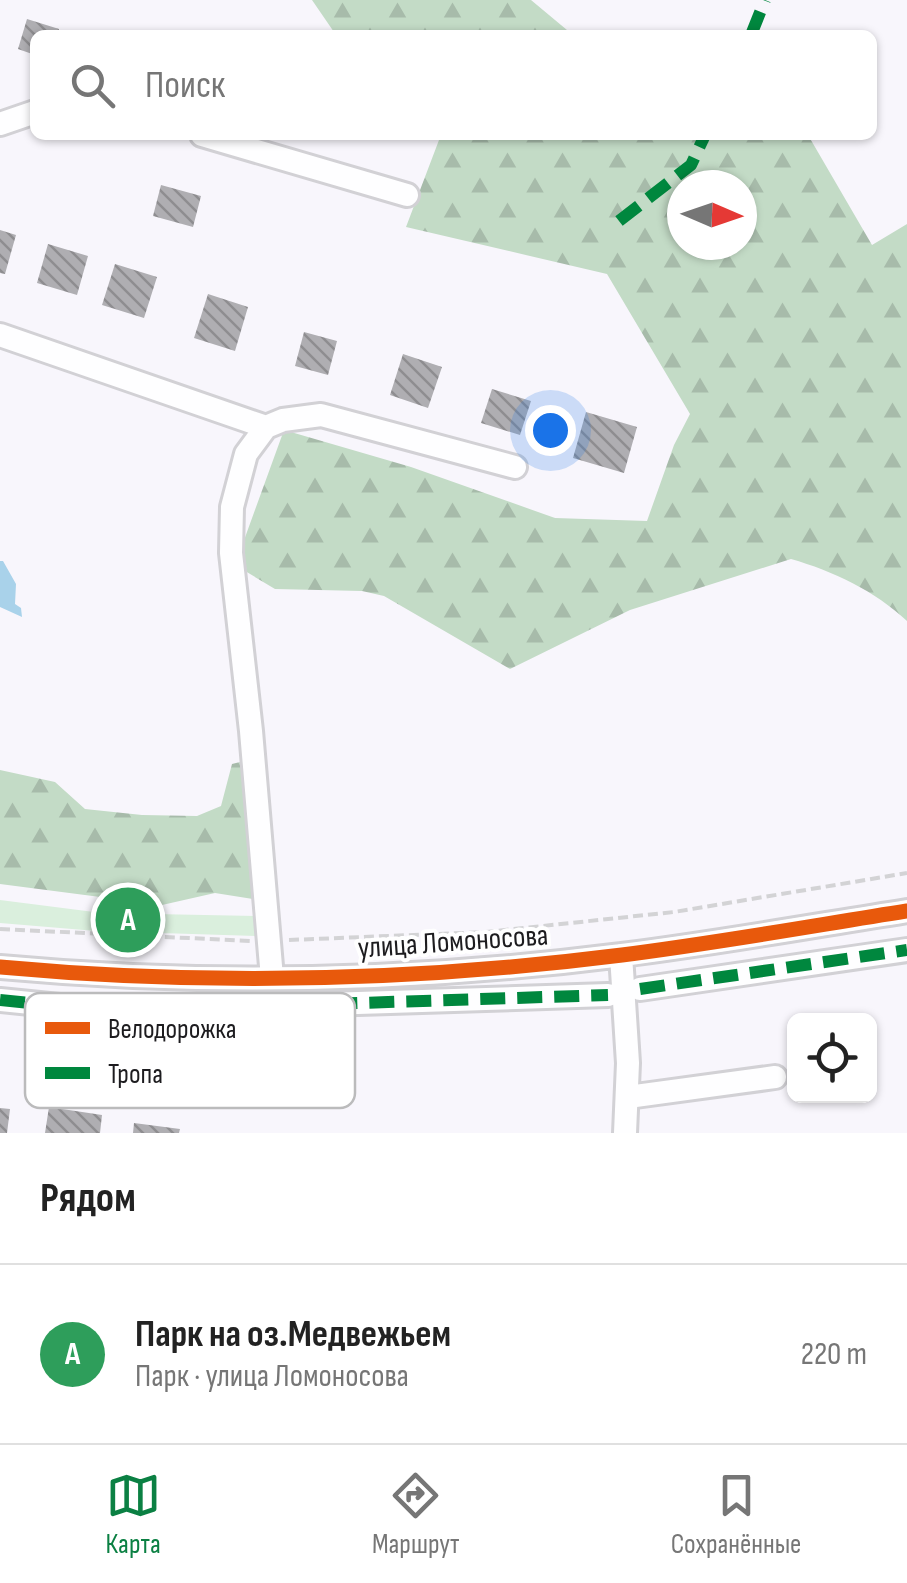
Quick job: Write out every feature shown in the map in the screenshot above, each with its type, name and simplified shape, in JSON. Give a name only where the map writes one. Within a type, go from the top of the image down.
[{"type":"street","points":[[0,124],[30,114]]},
{"type":"street","points":[[219,140],[408,195]]},
{"type":"street","points":[[0,335],[266,427]]},
{"type":"street","points":[[272,978],[230,526],[246,454],[266,427],[300,416],[338,418],[515,468]]},
{"type":"street","name":"улица Ломоносова","points":[[0,967],[73,974],[272,978],[479,969],[621,955],[907,911]]},
{"type":"street","points":[[640,990],[907,950]]},
{"type":"street","points":[[621,955],[628,1097],[625,1133]]},
{"type":"street","points":[[355,1003],[608,995]]},
{"type":"street","points":[[0,1000],[25,1003]]},
{"type":"street","points":[[628,1097],[775,1077]]},
{"type":"path","points":[[0,929],[269,941],[486,932],[674,912],[907,873]]},
{"type":"green space","points":[[312,0],[531,0],[567,30],[333,30]]},
{"type":"green space","points":[[439,140],[811,140],[872,245],[907,224],[907,621],[853,583],[791,559],[630,610],[510,669],[384,596],[362,591],[275,589],[235,565],[284,430],[411,467],[555,518],[647,521],[674,445],[690,414],[607,274],[406,227]]},
{"type":"green space","points":[[248,760],[260,900],[215,893],[162,905],[0,884],[0,770],[55,782],[85,809],[197,816],[221,806],[232,764]]},
{"type":"green space","points":[[0,900],[102,913],[256,916],[258,936],[96,931],[0,923]]},
{"type":"water","points":[[0,561],[16,584],[15,604],[21,608],[22,617],[0,607]]},
{"type":"building","points":[[27,19],[59,29],[30,30],[30,53],[18,49]]},
{"type":"building","points":[[161,185],[201,196],[193,227],[153,216]]},
{"type":"building","points":[[0,230],[16,235],[5,274],[0,273]]},
{"type":"building","points":[[48,244],[88,256],[77,295],[37,283]]},
{"type":"building","points":[[115,264],[157,277],[144,318],[102,305]]},
{"type":"building","points":[[208,294],[248,307],[235,351],[194,338]]},
{"type":"building","points":[[304,332],[337,341],[328,375],[295,366]]},
{"type":"building","points":[[403,354],[442,367],[428,408],[390,395]]},
{"type":"building","points":[[492,389],[531,401],[520,435],[481,423]]},
{"type":"building","points":[[586,412],[637,427],[624,473],[573,458]]},
{"type":"building","points":[[0,1108],[10,1109],[7,1133],[0,1133]]},
{"type":"building","points":[[49,1108],[102,1115],[100,1133],[45,1133]]},
{"type":"building","points":[[134,1123],[180,1129],[179,1133],[133,1133]]},
{"type":"marked path","points":[[753,30],[765,0]]},
{"type":"marked path","points":[[619,221],[691,165],[703,140]]},
{"type":"marked path","points":[[640,989],[907,950]]},
{"type":"marked path","points":[[355,1003],[608,995]]},
{"type":"marked path","points":[[0,1000],[25,1003]]},
{"type":"cycle path","points":[[0,967],[233,978],[467,971],[658,950],[907,911]]},
{"type":"place","name":"Парк на оз.Медвежьем","points":[[128,920]]}]
